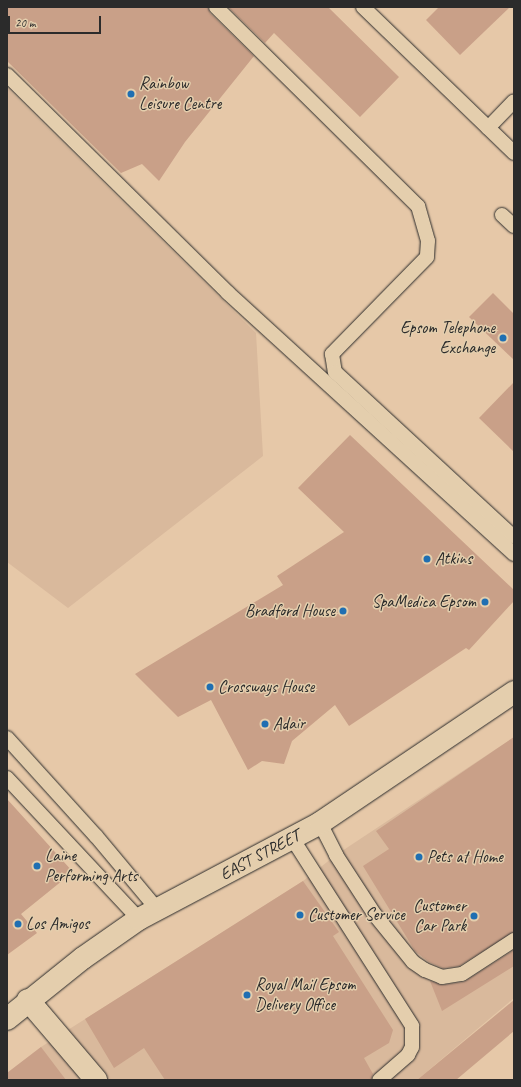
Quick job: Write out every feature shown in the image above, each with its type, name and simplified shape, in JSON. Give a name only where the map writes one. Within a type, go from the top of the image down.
[{"type":"main road","name":"EAST STREET","points":[[7,1019],[28,1000],[148,914],[320,823],[514,692]]},
{"type":"main road","points":[[28,1000],[96,1080]]},
{"type":"lane","points":[[216,7],[418,206],[428,241],[426,257],[332,354],[335,372],[514,537]]},
{"type":"lane","points":[[363,7],[514,153]]},
{"type":"lane","points":[[7,75],[228,293],[514,554]]},
{"type":"lane","points":[[488,128],[514,101]]},
{"type":"lane","points":[[502,215],[514,226]]},
{"type":"lane","points":[[7,738],[96,836],[148,914]]},
{"type":"lane","points":[[7,778],[148,914]]},
{"type":"lane","points":[[320,823],[336,855],[375,915],[413,962],[425,970],[442,977],[462,974],[514,940]]},
{"type":"lane","points":[[292,838],[412,1026],[412,1047],[408,1055],[379,1080]]},
{"type":"shaded area","points":[[7,88],[256,333],[263,456],[68,608],[7,562]]},
{"type":"shaded area","points":[[514,737],[514,998],[417,1080],[7,1080],[7,1073],[41,1047],[303,881],[336,855]]},
{"type":"building","name":"Rainbow Leisure Centre","points":[[7,7],[208,7],[210,13],[254,56],[185,142],[159,181],[142,164],[121,173],[7,61]]},
{"type":"building","points":[[228,7],[328,7],[399,77],[360,117],[274,33],[265,43]]},
{"type":"building","points":[[439,7],[510,7],[460,55],[426,20]]},
{"type":"building","name":"Epsom Telephone Exchange","points":[[493,293],[514,314],[514,360],[469,317]]},
{"type":"building","name":"Epsom Telephone Exchange","points":[[514,382],[514,452],[479,418]]},
{"type":"building","points":[[350,435],[514,590],[514,601],[469,650],[466,648],[349,726],[335,705],[292,741],[284,764],[262,761],[248,770],[211,700],[178,717],[135,674],[283,585],[277,576],[344,532],[298,488]]},
{"type":"building","name":"Pets at Home","points":[[514,737],[514,932],[459,966],[443,968],[429,962],[415,951],[363,866],[389,849],[376,831]]},
{"type":"building","name":"Laine Performing Arts","points":[[7,799],[73,872],[21,914],[37,933],[7,955]]},
{"type":"building","name":"Royal Mail Epsom Delivery Office","points":[[303,881],[339,932],[333,936],[393,1030],[389,1043],[364,1058],[373,1074],[371,1080],[165,1080],[144,1048],[114,1068],[85,1019]]},
{"type":"building","points":[[514,950],[514,966],[442,1011],[430,981],[443,985],[464,982]]},
{"type":"building","points":[[514,1000],[514,1031],[456,1080],[417,1080]]},
{"type":"building","points":[[41,1047],[66,1080],[7,1080],[7,1073]]},
{"type":"place","name":"Rainbow Leisure Centre","points":[[131,94]]},
{"type":"place","name":"Epsom Telephone Exchange","points":[[503,338]]},
{"type":"place","name":"Atkins","points":[[427,559]]},
{"type":"place","name":"SpaMedica Epsom","points":[[485,602]]},
{"type":"place","name":"Bradford House","points":[[343,611]]},
{"type":"place","name":"Crossways House","points":[[210,687]]},
{"type":"place","name":"Adair","points":[[265,724]]},
{"type":"place","name":"Pets at Home","points":[[419,857]]},
{"type":"place","name":"Laine Performing Arts","points":[[37,866]]},
{"type":"place","name":"Customer Service","points":[[300,915]]},
{"type":"place","name":"Customer Car Park","points":[[474,916]]},
{"type":"place","name":"Los Amigos","points":[[18,924]]},
{"type":"place","name":"Royal Mail Epsom Delivery Office","points":[[247,995]]}]
